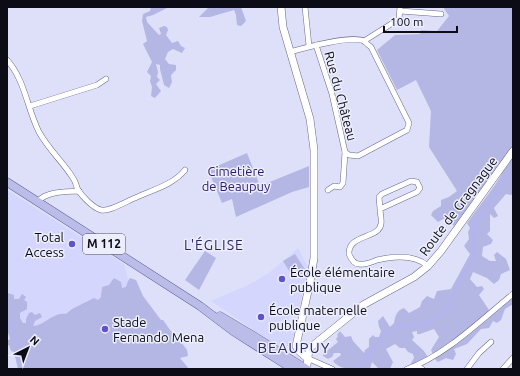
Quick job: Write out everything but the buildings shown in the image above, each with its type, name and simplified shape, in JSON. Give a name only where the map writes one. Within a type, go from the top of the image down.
[{"type":"main road","name":"M 112","points":[[7,182],[200,306],[233,331],[301,368]]},
{"type":"street","points":[[281,7],[283,27],[310,119],[314,150],[314,258],[296,346],[307,358],[332,369]]},
{"type":"street","points":[[306,7],[310,46]]},
{"type":"street","points":[[364,41],[399,19],[400,9],[441,14]]},
{"type":"street","name":"Rue du Château","points":[[290,52],[310,46],[352,40],[364,41],[371,47],[409,123],[407,130],[404,133],[358,156],[349,155],[345,152]]},
{"type":"street","name":"Rue du Château","points":[[316,45],[332,94],[345,152],[343,183],[340,187],[334,186],[328,190]]},
{"type":"street","points":[[7,60],[20,79],[34,120],[44,140],[74,179],[79,191],[98,209],[105,210],[174,180],[185,170]]},
{"type":"street","points":[[30,106],[97,85],[106,79]]},
{"type":"street","name":"Route de Gragnague","points":[[301,368],[311,347],[363,305],[414,277],[428,266],[441,251],[513,151]]},
{"type":"street","points":[[380,209],[417,192],[420,188],[419,184],[411,181],[378,197],[382,224],[375,232],[356,241],[350,246],[349,254],[353,261],[360,264],[387,258],[412,258],[423,262],[428,266]]},
{"type":"street","points":[[38,201],[43,197],[58,192],[79,191]]},
{"type":"street","points":[[407,369],[419,367],[454,342],[513,294]]},
{"type":"street","points":[[467,369],[479,353],[491,342]]},
{"type":"street","points":[[503,369],[513,358]]},
{"type":"shaded area","points":[[7,190],[124,264],[131,291],[23,340],[7,288]]},
{"type":"shaded area","points":[[298,248],[309,269],[299,308],[294,309],[288,318],[290,330],[295,334],[289,346],[280,348],[211,301],[248,285],[269,273]]},
{"type":"green space","points":[[151,7],[169,7],[146,17],[147,22],[159,35],[161,34],[159,28],[164,26],[167,27],[168,30],[166,35],[172,43],[178,41],[181,46],[185,48],[182,53],[173,49],[168,52],[165,59],[169,64],[176,65],[176,70],[171,75],[172,82],[169,88],[164,85],[160,65],[156,64],[158,72],[157,77],[160,80],[156,84],[161,91],[155,98],[151,96],[151,76],[147,72],[152,62],[143,44],[147,41],[142,21],[143,14],[150,11]]},
{"type":"green space","points":[[209,7],[241,7],[246,21],[241,26],[237,25],[234,10],[210,17],[199,17]]},
{"type":"green space","points":[[443,7],[513,7],[513,147],[456,227],[443,219],[438,222],[431,215],[433,211],[441,206],[441,200],[449,197],[457,191],[429,147],[431,111],[416,80],[397,90],[377,50],[395,35],[420,34],[421,30],[437,31],[449,16]]},
{"type":"green space","name":"Cimetière de Beaupuy","points":[[247,153],[260,186],[309,166],[309,187],[292,192],[236,217],[232,199],[222,203],[208,170]]},
{"type":"green space","points":[[513,156],[513,194],[506,194],[494,208],[498,216],[494,218],[490,214],[490,231],[487,234],[493,240],[491,244],[483,247],[482,256],[490,261],[496,261],[494,255],[497,252],[506,259],[510,270],[501,274],[499,280],[494,284],[487,278],[473,272],[470,279],[477,287],[482,286],[484,289],[479,295],[491,313],[513,296],[513,304],[505,309],[501,320],[497,323],[493,321],[489,328],[481,329],[467,344],[454,349],[456,354],[453,360],[446,358],[438,362],[435,359],[431,350],[439,337],[434,329],[420,334],[417,334],[417,331],[412,332],[414,337],[412,340],[428,357],[413,366],[411,363],[414,358],[413,354],[408,352],[405,348],[400,348],[395,344],[386,349],[393,362],[390,369],[379,369],[372,362],[370,369],[345,368],[337,365],[333,361],[341,355],[340,353],[334,353],[332,357],[328,359],[323,356],[323,351],[325,349],[327,351],[338,342],[336,339],[340,331],[345,337],[351,336],[353,341],[364,353],[369,347],[369,339],[373,335],[375,337],[379,337],[381,331],[378,321],[383,316],[390,327],[394,323],[400,310],[404,308],[409,313],[420,307],[422,301],[427,296],[434,299],[437,291],[451,289],[470,254],[464,246],[469,239],[468,232],[470,228],[467,223],[495,185]]},
{"type":"green space","points":[[205,251],[216,258],[199,290],[185,280]]},
{"type":"green space","points":[[295,254],[306,271],[294,279],[283,261]]},
{"type":"green space","name":"Stade Fernando Mena","points":[[114,278],[121,282],[122,288],[126,287],[130,278],[136,280],[143,296],[178,341],[181,342],[187,350],[188,356],[180,358],[189,369],[18,369],[14,352],[11,351],[9,345],[7,346],[7,341],[10,339],[7,329],[8,293],[14,295],[14,299],[19,299],[22,294],[26,297],[24,300],[27,302],[27,309],[20,313],[20,318],[23,323],[26,323],[29,313],[32,312],[35,315],[40,313],[42,317],[35,321],[33,326],[41,324],[57,315],[66,314],[72,309],[94,298],[98,300],[101,297],[102,287],[109,285]]},
{"type":"waterway","points":[[358,369],[385,333],[402,326],[414,325],[433,320],[445,310],[453,296],[458,280],[471,265],[474,258],[474,231],[478,219],[513,170]]},
{"type":"waterway","points":[[7,319],[21,349],[26,369]]},
{"type":"place","name":"Total Access","points":[[72,244]]},
{"type":"place","name":"École élémentaire publique","points":[[282,279]]},
{"type":"place","name":"École maternelle publique","points":[[261,317]]},
{"type":"place","name":"Stade Fernando Mena","points":[[105,329]]},
{"type":"district","name":"L'ÉGLISE","points":[[214,245]]},
{"type":"district","name":"BEAUPUY","points":[[294,348]]}]
